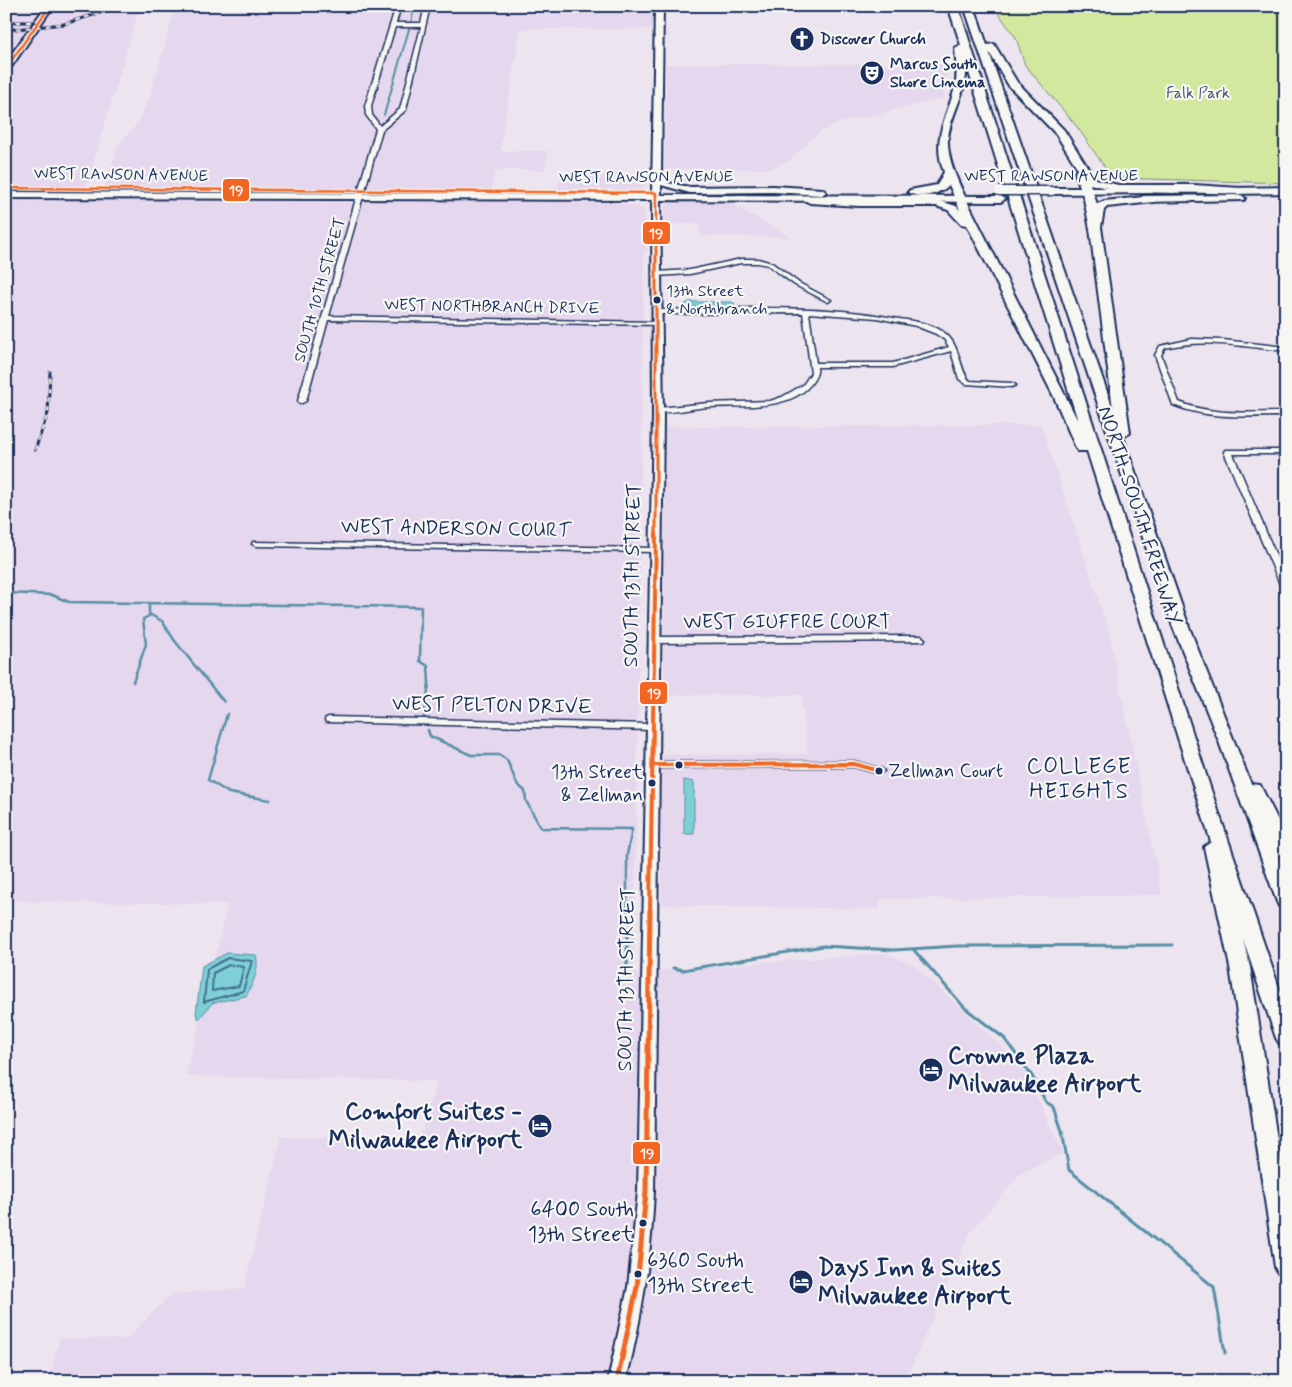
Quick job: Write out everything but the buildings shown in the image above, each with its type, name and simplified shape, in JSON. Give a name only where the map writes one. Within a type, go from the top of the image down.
[{"type":"highway","points":[[969,7],[1013,84],[1060,132],[1088,178],[1108,186],[1240,191]]},
{"type":"highway","name":"NORTH-SOUTH FREEWAY","points":[[969,7],[1182,627],[1226,739],[1286,902]]},
{"type":"highway","points":[[955,10],[962,77],[942,139],[943,153],[958,195],[1061,397],[1103,502],[1119,530]]},
{"type":"highway","name":"NORTH-SOUTH FREEWAY","points":[[955,10],[1202,790],[1286,1038]]},
{"type":"highway","points":[[1075,158],[1089,195],[1096,229],[1122,429],[1132,485]]},
{"type":"highway","points":[[914,192],[942,187],[947,183],[950,173]]},
{"type":"highway","points":[[1096,229],[1098,209],[1104,204],[1154,199]]},
{"type":"highway","points":[[810,200],[942,204],[959,212],[981,243]]},
{"type":"highway","points":[[1226,739],[1286,854]]},
{"type":"highway","points":[[1202,790],[1218,876],[1240,967],[1286,1267]]},
{"type":"main road","points":[[6,68],[50,6]]},
{"type":"main road","name":"SOUTH 13TH STREET","points":[[617,1381],[635,1309],[645,1226],[658,410],[656,174],[659,6]]},
{"type":"main road","points":[[656,174],[666,185],[686,189],[825,192]]},
{"type":"main road","name":"WEST RAWSON AVENUE","points":[[6,188],[361,194]]},
{"type":"main road","name":"WEST RAWSON AVENUE","points":[[6,195],[490,194],[810,200],[958,195],[1089,195],[1286,190]]},
{"type":"main road","points":[[656,196],[778,195],[825,192]]},
{"type":"main road","name":"WEST RAWSON AVENUE","points":[[825,192],[914,192],[958,195]]},
{"type":"main road","name":"WEST RAWSON AVENUE","points":[[1089,195],[1154,199],[1286,198]]},
{"type":"main road","points":[[557,196],[618,202],[656,210]]},
{"type":"main road","name":"WEST RAWSON AVENUE","points":[[557,196],[588,199],[656,196]]},
{"type":"street","points":[[399,6],[368,106],[369,116],[379,129],[403,110],[428,6]]},
{"type":"street","points":[[393,25],[423,25]]},
{"type":"street","name":"SOUTH 10TH STREET","points":[[302,401],[379,129]]},
{"type":"street","points":[[656,274],[683,273],[740,261],[758,261],[770,264],[797,284],[828,300]]},
{"type":"street","points":[[658,312],[857,312],[888,317],[936,331],[946,338],[965,381],[980,385],[1012,385]]},
{"type":"street","points":[[658,410],[709,405],[763,404],[785,399],[806,386],[812,378],[812,365],[806,312]]},
{"type":"street","name":"WEST NORTHBRANCH DRIVE","points":[[326,318],[658,324]]},
{"type":"street","points":[[1286,350],[1199,341],[1179,342],[1162,348],[1158,355],[1176,403],[1204,413],[1286,414]]},
{"type":"street","points":[[812,365],[893,365],[952,348]]},
{"type":"street","points":[[1286,452],[1228,452],[1286,589]]},
{"type":"street","name":"WEST ANDERSON COURT","points":[[256,544],[655,550]]},
{"type":"street","name":"WEST GIUFFRE COURT","points":[[654,640],[921,639]]},
{"type":"street","name":"WEST PELTON DRIVE","points":[[330,720],[653,727]]},
{"type":"street","points":[[653,765],[854,764],[879,770]]},
{"type":"shaded area","points":[[6,6],[140,6],[86,187],[6,186]]},
{"type":"shaded area","points":[[176,6],[652,6],[652,29],[520,29],[500,151],[548,151],[545,170],[495,170],[491,189],[104,188],[118,145],[138,123],[150,97]]},
{"type":"shaded area","points":[[666,64],[946,64],[946,77],[944,98],[839,123],[819,132],[791,159],[771,169],[665,169]]},
{"type":"shaded area","points":[[561,173],[646,174],[646,185],[638,190],[558,189]]},
{"type":"shaded area","points":[[6,197],[563,201],[620,203],[643,209],[647,250],[644,250],[634,973],[886,953],[916,967],[1021,1065],[1063,1153],[1021,1173],[970,1232],[905,1381],[49,1381],[60,1338],[126,1339],[172,1294],[244,1289],[281,1137],[420,1138],[437,1081],[186,1076],[228,904],[6,901]]},
{"type":"shaded area","points":[[671,202],[730,203],[790,237],[701,236],[700,224],[665,224],[664,207]]},
{"type":"shaded area","points":[[1041,425],[1108,629],[1162,895],[880,899],[879,909],[662,905],[660,755],[808,754],[801,695],[664,695],[665,427]]},
{"type":"green space","name":"Falk Park","points":[[996,6],[1286,6],[1286,183],[1112,178],[1078,128],[1025,65],[1016,38],[999,14]]},
{"type":"water","points":[[690,302],[732,302],[735,304],[722,307],[686,307],[685,304]]},
{"type":"water","points":[[684,780],[694,782],[694,834],[684,834]]},
{"type":"water","points":[[227,953],[256,955],[257,965],[253,981],[246,996],[212,1003],[199,1019],[196,1014],[202,966]]},
{"type":"waterway","points":[[411,22],[415,6]]},
{"type":"waterway","points":[[384,115],[409,29]]},
{"type":"waterway","points":[[6,593],[52,595],[69,602],[149,603]]},
{"type":"waterway","points":[[149,603],[421,607],[420,661],[428,666],[429,683],[424,718]]},
{"type":"waterway","points":[[149,603],[149,614],[151,615]]},
{"type":"waterway","points":[[133,682],[146,644],[143,619],[151,615]]},
{"type":"waterway","points":[[151,615],[162,621],[175,641],[224,702]]},
{"type":"waterway","points":[[227,714],[208,780],[229,793],[270,800]]},
{"type":"waterway","points":[[428,730],[430,736],[471,755],[499,755],[507,760],[517,784],[525,791],[526,801],[541,828],[632,829],[627,855],[627,913]]},
{"type":"waterway","points":[[627,931],[627,966]]},
{"type":"waterway","points":[[673,968],[683,970],[823,946],[894,950],[957,946],[1172,945]]},
{"type":"waterway","points":[[913,949],[965,1008],[1004,1038],[1032,1076],[1046,1102],[1054,1107],[1062,1131],[1069,1170],[1214,1287],[1225,1353]]},
{"type":"railway","points":[[6,30],[64,24],[122,6]]},
{"type":"railway","points":[[6,22],[35,22]]},
{"type":"railway","points":[[35,450],[48,413],[50,372]]},
{"type":"transit line","name":"19","points":[[6,68],[50,6]]},
{"type":"transit line","name":"19","points":[[6,188],[656,193],[658,416],[646,1192],[637,1287],[617,1381]]},
{"type":"transit line","name":"19","points":[[653,765],[854,764],[879,771]]},
{"type":"place","name":"Discover Church","points":[[802,39]]},
{"type":"place","name":"Marcus South Shore Cinema","points":[[872,73]]},
{"type":"place","name":"13th Street & Northbranch","points":[[657,300]]},
{"type":"place","name":"Zellman Court","points":[[879,771]]},
{"type":"place","name":"13th Street & Zellman","points":[[652,783]]},
{"type":"place","name":"Crowne Plaza Milwaukee Airport","points":[[931,1070]]},
{"type":"place","name":"Comfort Suites - Milwaukee Airport","points":[[540,1126]]},
{"type":"place","name":"6400 South 13th Street","points":[[643,1223]]},
{"type":"place","name":"6360 South 13th Street","points":[[638,1274]]},
{"type":"place","name":"Days Inn & Suites Milwaukee Airport","points":[[801,1282]]},
{"type":"district","name":"COLLEGE HEIGHTS","points":[[1079,780]]}]
